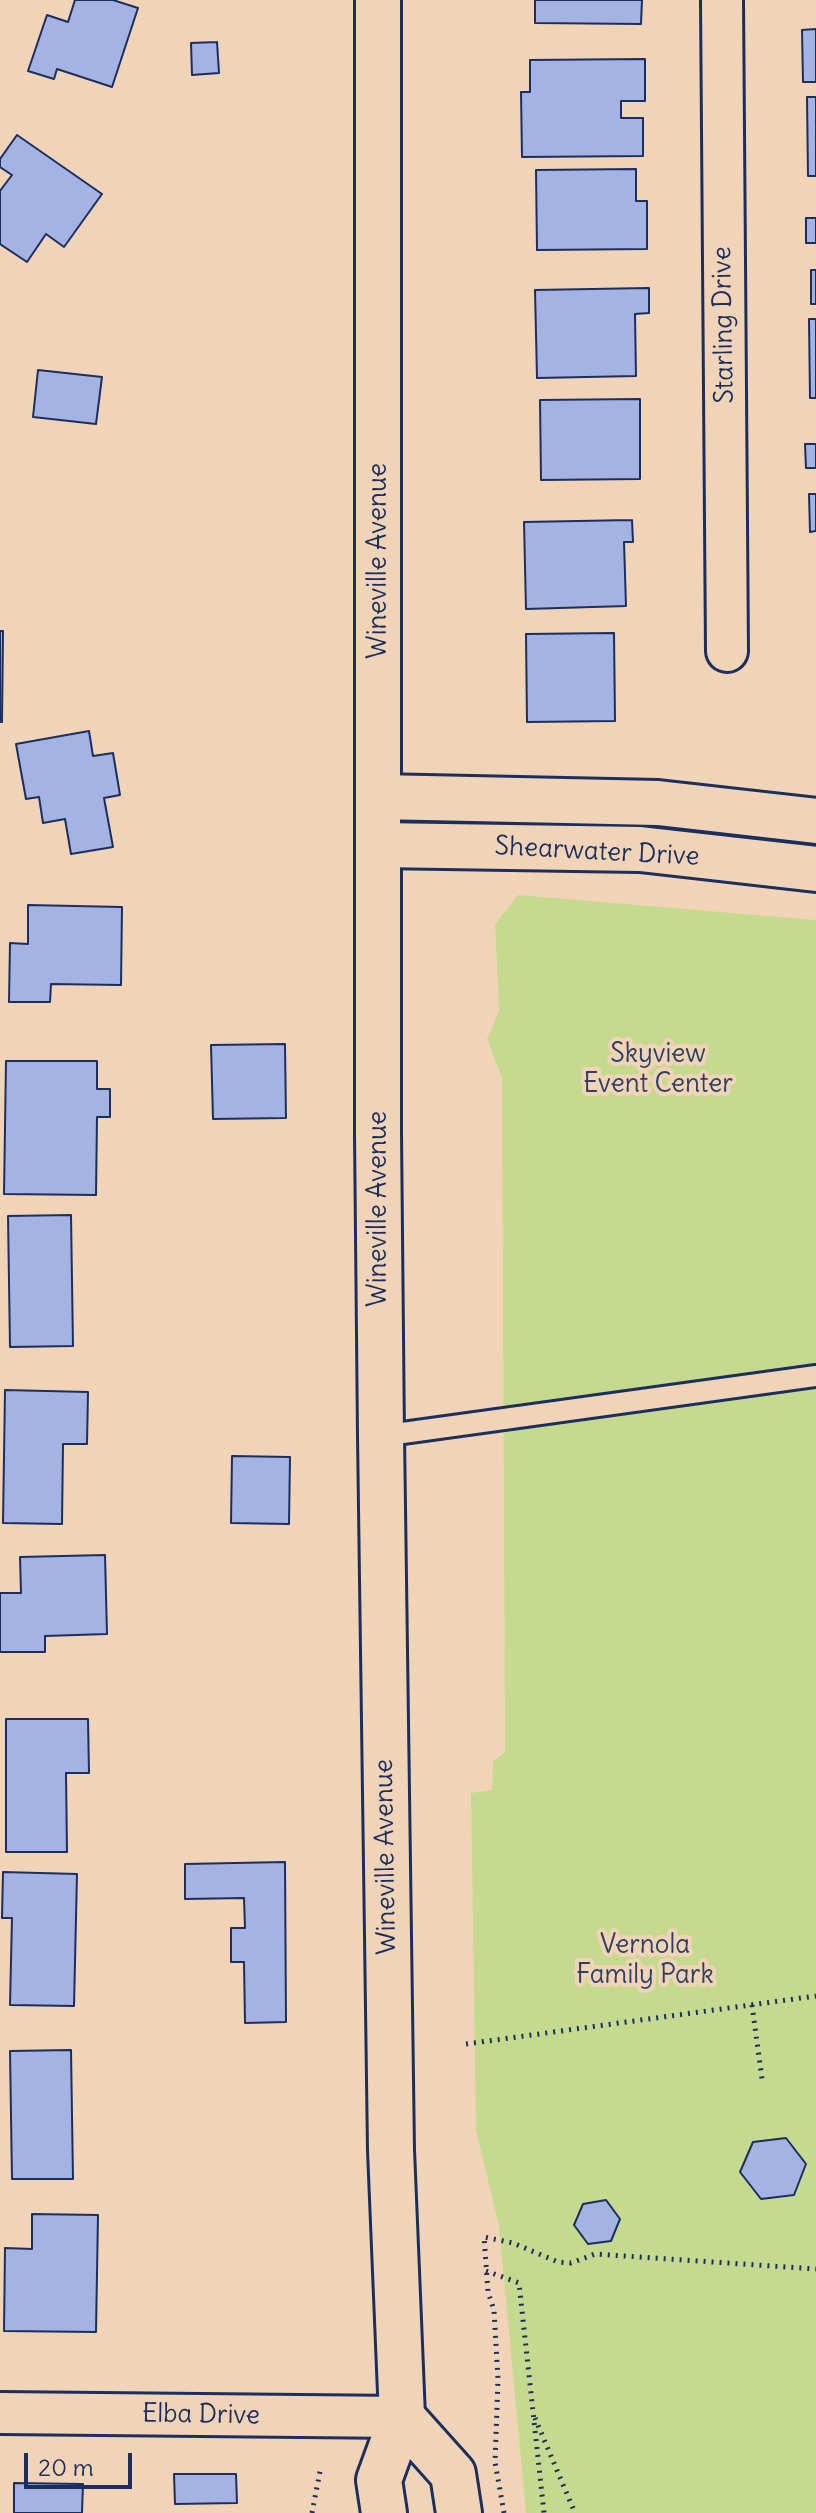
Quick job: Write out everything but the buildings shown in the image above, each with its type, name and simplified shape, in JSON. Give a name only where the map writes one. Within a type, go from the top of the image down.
[{"type":"main road","name":"Wineville Avenue","points":[[378,0],[381,1436],[391,2150],[402,2417],[379,2480],[384,2513]]},
{"type":"main road","name":"Shearwater Drive","points":[[379,797],[658,803],[816,821]]},
{"type":"main road","name":"Shearwater Drive","points":[[378,845],[640,849],[816,869]]},
{"type":"main road","points":[[402,2417],[453,2474],[459,2513]]},
{"type":"street","name":"Starling Drive","points":[[722,0],[727,651]]},
{"type":"street","name":"Elba Drive","points":[[0,2413],[402,2417]]},
{"type":"lane","points":[[381,1436],[816,1376]]},
{"type":"path","points":[[466,2044],[816,1996]]},
{"type":"path","points":[[752,2005],[762,2079]]},
{"type":"path","points":[[504,2513],[495,2462],[498,2379],[494,2310],[488,2292],[484,2237],[513,2243],[558,2262],[571,2263],[595,2254],[816,2269]]},
{"type":"path","points":[[486,2271],[519,2283],[544,2513]]},
{"type":"path","points":[[532,2413],[575,2513]]},
{"type":"path","points":[[312,2513],[321,2466]]},
{"type":"green space","points":[[518,895],[816,920],[816,2513],[526,2513],[499,2226],[476,2130],[471,1793],[492,1790],[493,1761],[505,1752],[502,1078],[487,1039],[499,1011],[495,924]]},
{"type":"park label","name":"Skyview Event Center","points":[[658,1070]]},
{"type":"park label","name":"Vernola Family Park","points":[[645,1961]]}]
